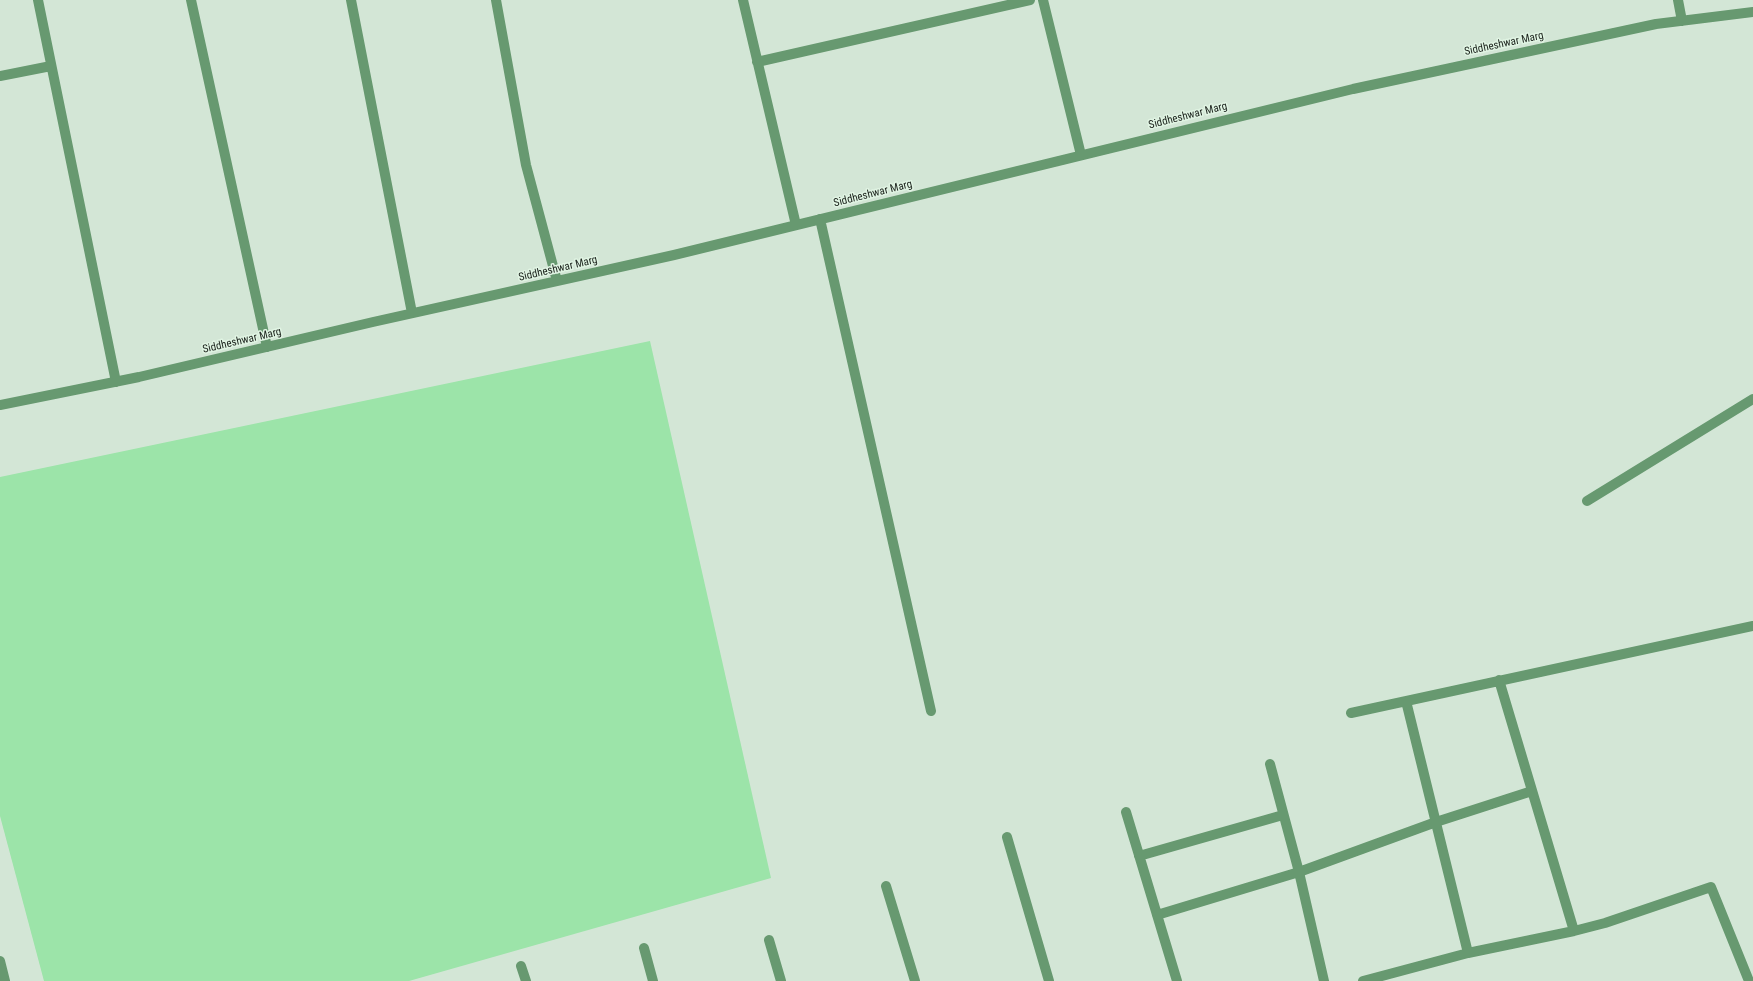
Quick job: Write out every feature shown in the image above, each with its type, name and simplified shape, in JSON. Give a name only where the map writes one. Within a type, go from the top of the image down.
[{"type":"street","points":[[38,0],[116,382]]},
{"type":"street","points":[[191,0],[266,347]]},
{"type":"street","points":[[351,0],[412,314]]},
{"type":"street","points":[[496,0],[526,165],[557,281]]},
{"type":"street","points":[[743,0],[796,225]]},
{"type":"street","points":[[757,62],[1030,0]]},
{"type":"street","points":[[1043,0],[1081,155]]},
{"type":"street","points":[[1678,0],[1682,21]]},
{"type":"street","name":"Siddheshwar Marg","points":[[0,406],[116,382],[674,255],[1353,88],[1649,26],[1753,12]]},
{"type":"street","points":[[0,76],[51,66]]},
{"type":"street","points":[[820,219],[931,711]]},
{"type":"street","points":[[1587,501],[1753,399]]},
{"type":"street","points":[[1351,713],[1753,626]]},
{"type":"street","points":[[1499,680],[1574,931]]},
{"type":"street","points":[[1406,701],[1468,953]]},
{"type":"street","points":[[1270,764],[1299,872],[1324,981]]},
{"type":"street","points":[[1157,915],[1299,872],[1436,822],[1532,791]]},
{"type":"street","points":[[1126,812],[1177,981]]},
{"type":"street","points":[[1140,856],[1283,815]]},
{"type":"street","points":[[1007,837],[1049,981]]},
{"type":"street","points":[[886,886],[915,981]]},
{"type":"street","points":[[1363,981],[1468,953],[1605,923],[1711,887],[1749,981]]},
{"type":"street","points":[[769,940],[781,981]]},
{"type":"street","points":[[644,948],[653,981]]},
{"type":"street","points":[[0,960],[5,981]]},
{"type":"street","points":[[521,966],[526,981]]},
{"type":"green space","points":[[650,341],[771,878],[409,981],[44,981],[0,816],[0,477]]}]
